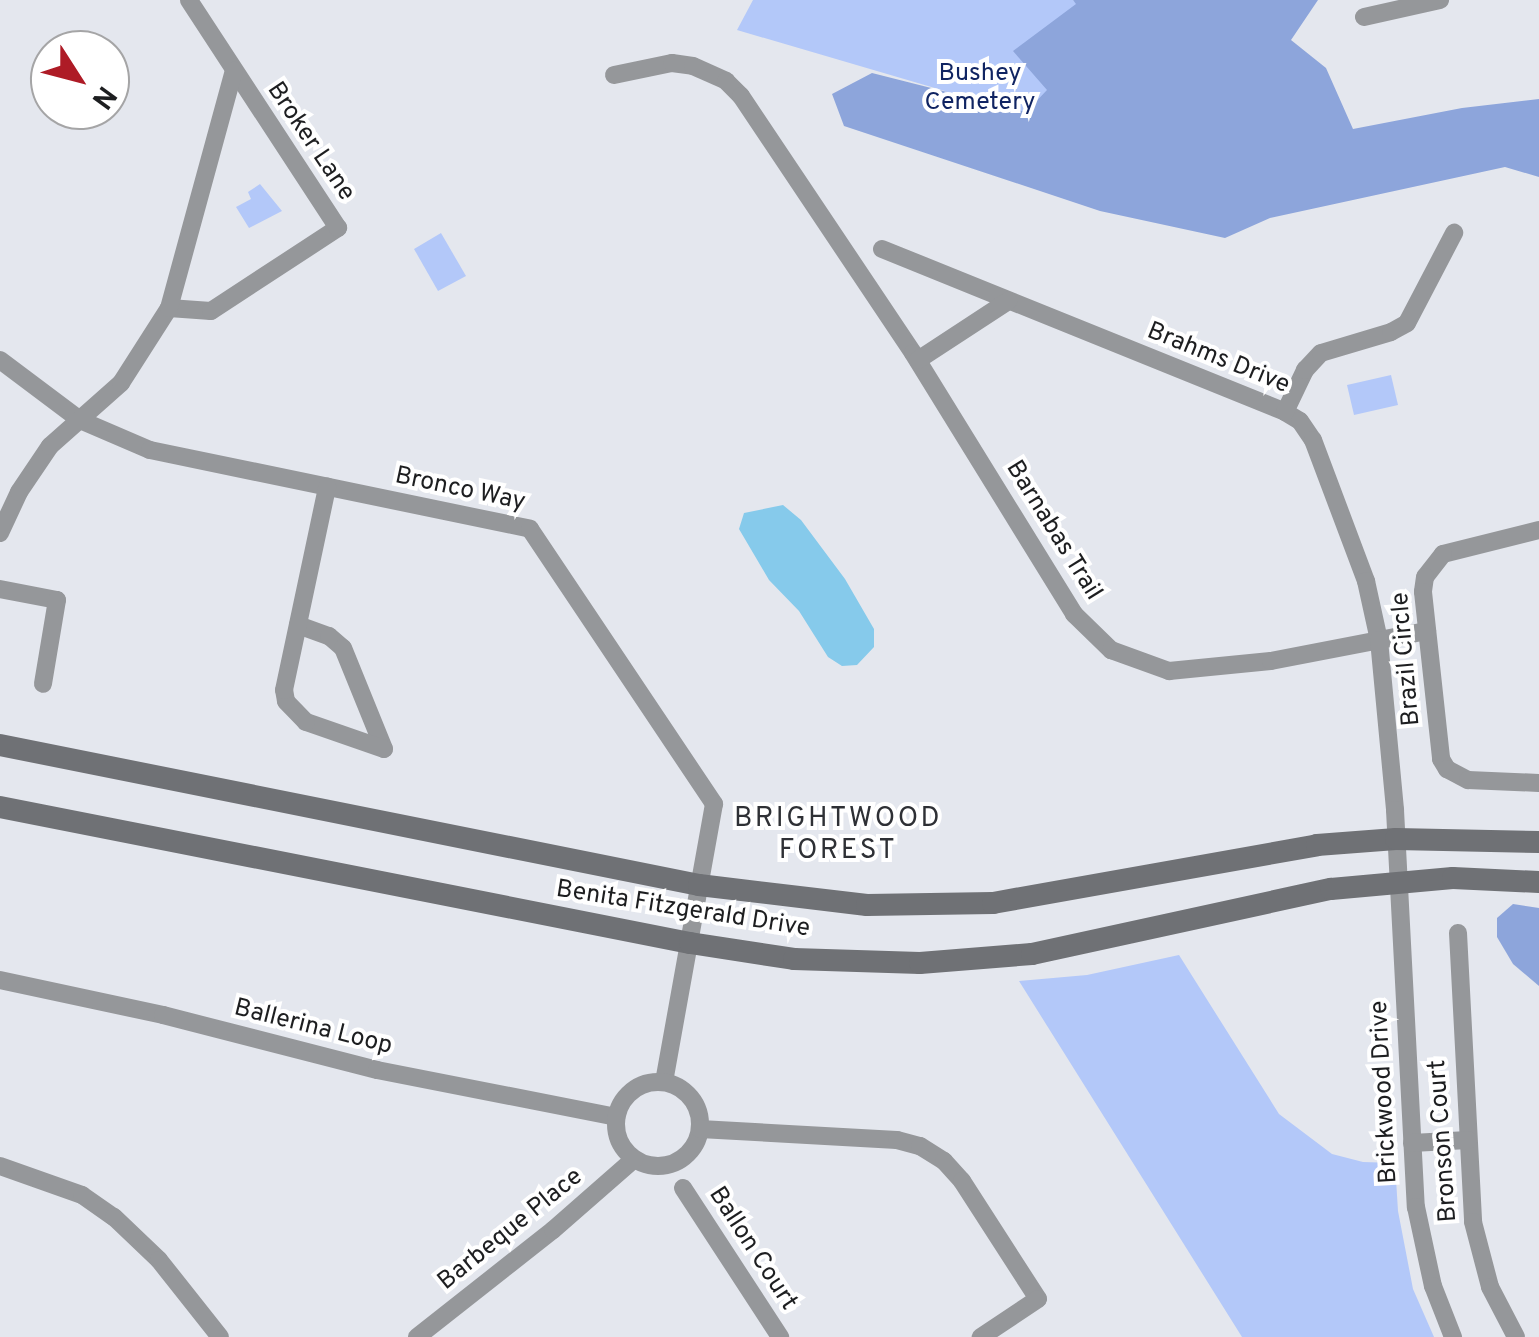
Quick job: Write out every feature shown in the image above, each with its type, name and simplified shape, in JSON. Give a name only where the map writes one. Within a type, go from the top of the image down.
[{"type":"main road","name":"Benita Fitzgerald Drive","points":[[0,745],[699,885],[867,905],[993,903],[1231,858],[1396,838],[1539,842]]},
{"type":"main road","name":"Benita Fitzgerald Drive","points":[[0,807],[690,943],[794,959],[973,960],[1032,954],[1270,900],[1399,881],[1453,878],[1539,882]]},
{"type":"street","name":"Broker Lane","points":[[169,308],[210,311],[338,228],[189,0]]},
{"type":"street","points":[[1364,17],[1440,0]]},
{"type":"street","name":"Barnabas Trail","points":[[614,75],[672,63],[708,70],[726,81],[818,206],[1074,614],[1111,650],[1170,671],[1271,661],[1428,630]]},
{"type":"street","name":"Broker Lane","points":[[0,533],[19,492],[50,446],[121,383],[169,308],[234,71]]},
{"type":"street","points":[[1284,412],[1304,370],[1320,353],[1391,332],[1407,323],[1454,233]]},
{"type":"street","name":"Brahms Drive","points":[[882,249],[1284,412],[1303,425],[1320,454],[1366,581],[1379,640],[1396,838]]},
{"type":"street","points":[[918,360],[1008,301]]},
{"type":"street","name":"Bronco Way","points":[[0,360],[80,420],[150,450],[530,529],[714,804],[690,943]]},
{"type":"street","points":[[298,625],[329,636],[343,648],[384,749],[306,722],[291,710],[284,690],[327,487]]},
{"type":"street","name":"Brazil Circle","points":[[1539,530],[1443,554],[1426,578],[1441,759],[1448,769],[1468,780],[1539,784]]},
{"type":"street","points":[[0,589],[57,600],[43,684]]},
{"type":"street","name":"Brickwood Drive","points":[[1396,838],[1412,1142],[1422,1242],[1453,1337]]},
{"type":"street","name":"Bronson Court","points":[[1458,933],[1468,1140],[1479,1252],[1490,1287],[1516,1337]]},
{"type":"street","points":[[664,1082],[690,943]]},
{"type":"street","name":"Ballerina Loop","points":[[0,980],[163,1015],[376,1070],[616,1118]]},
{"type":"street","points":[[664,1082],[676,1086],[695,1104],[700,1129],[690,1152],[669,1164],[645,1164],[619,1141],[616,1118],[628,1094],[638,1086],[664,1082]]},
{"type":"street","points":[[700,1129],[897,1140],[920,1146],[944,1161],[962,1181],[1038,1299],[981,1337]]},
{"type":"street","points":[[1412,1142],[1468,1140]]},
{"type":"street","name":"Barbeque Place","points":[[416,1337],[553,1230],[634,1158]]},
{"type":"street","points":[[0,1166],[82,1195],[114,1217],[159,1260],[220,1337]]},
{"type":"street","name":"Ballon Court","points":[[682,1188],[780,1337]]},
{"type":"green space","name":"Bushey Cemetery","points":[[753,0],[1077,3],[1048,90],[1026,136],[945,91],[737,30]]},
{"type":"green space","points":[[260,184],[282,211],[249,228],[236,207],[251,199],[248,192]]},
{"type":"green space","points":[[441,233],[466,276],[438,291],[414,249]]},
{"type":"green space","points":[[1391,375],[1398,405],[1354,415],[1347,385]]},
{"type":"green space","points":[[1179,955],[1279,1114],[1332,1154],[1363,1162],[1395,1163],[1398,1211],[1413,1289],[1434,1337],[1242,1337],[1019,981],[1087,975]]},
{"type":"shaded area","points":[[1073,0],[1318,0],[1291,40],[1326,68],[1353,129],[1462,108],[1539,99],[1539,177],[1505,167],[1270,218],[1225,238],[1100,211],[844,126],[832,94],[872,73],[1026,112],[1047,90],[1013,51],[1076,4]]},
{"type":"shaded area","points":[[783,505],[801,520],[845,579],[874,629],[874,647],[857,665],[842,666],[828,657],[799,611],[769,580],[739,529],[744,513]]},
{"type":"shaded area","points":[[1513,904],[1539,908],[1539,986],[1513,964],[1497,937],[1497,918]]},
{"type":"district","name":"BRIGHTWOOD FOREST","points":[[838,835]]}]
